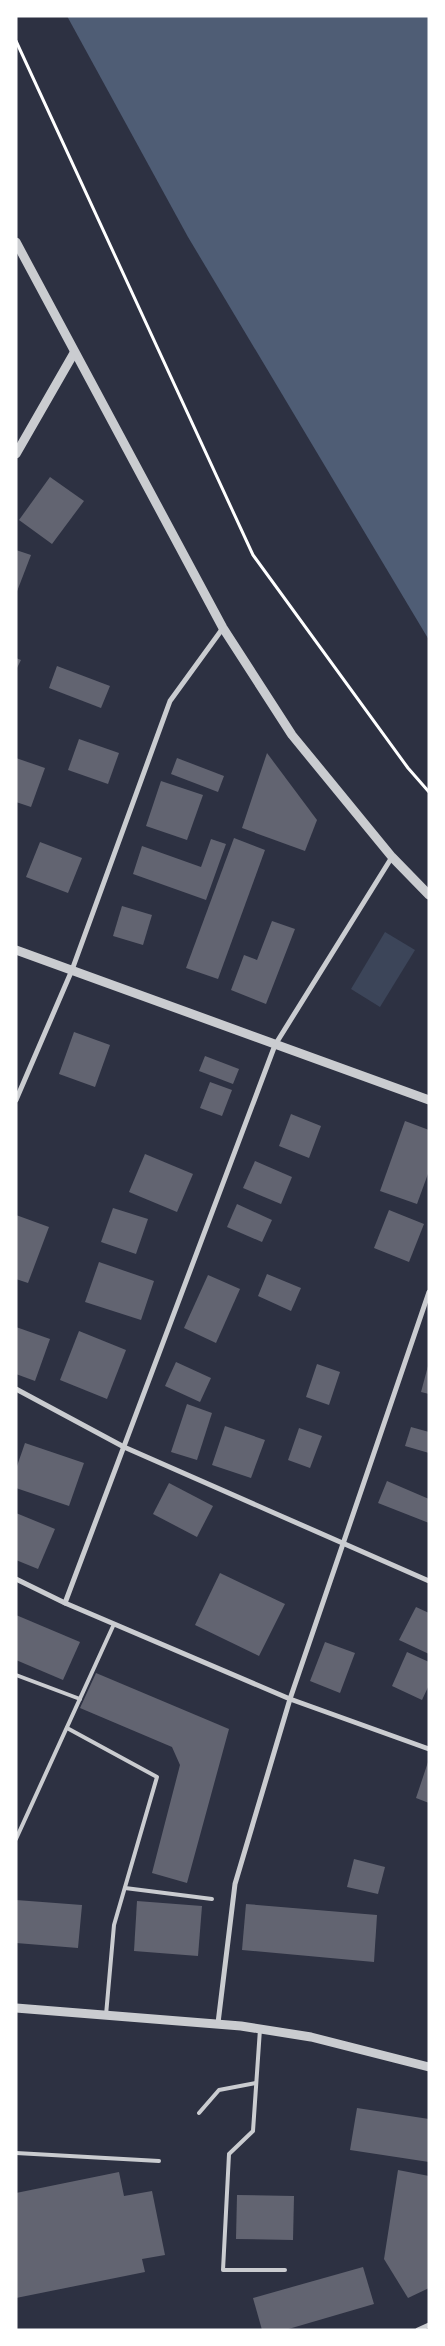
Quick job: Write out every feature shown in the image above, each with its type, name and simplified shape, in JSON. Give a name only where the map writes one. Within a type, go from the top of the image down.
[{"type":"street","points":[[16,242],[223,628],[292,735],[392,857],[429,894]]},
{"type":"street","points":[[16,454],[74,353]]},
{"type":"street","points":[[16,1100],[72,970],[170,701],[223,628]]},
{"type":"street","points":[[65,1603],[275,1045],[392,857]]},
{"type":"street","points":[[16,950],[429,1100]]},
{"type":"street","points":[[218,2023],[235,1884],[290,1699],[429,1292]]},
{"type":"street","points":[[16,1389],[124,1447],[429,1581]]},
{"type":"street","points":[[16,1579],[65,1603],[290,1699],[429,1749]]},
{"type":"street","points":[[16,2008],[218,2023],[311,2037],[429,2067]]},
{"type":"street","points":[[418,2330],[429,2325]]},
{"type":"lane","points":[[16,1839],[114,1624]]},
{"type":"lane","points":[[16,1675],[80,1698]]},
{"type":"lane","points":[[67,1728],[157,1777],[114,1925],[106,2015]]},
{"type":"lane","points":[[125,1888],[212,1898]]},
{"type":"lane","points":[[260,2029],[253,2131],[229,2154],[223,2270],[285,2270]]},
{"type":"lane","points":[[199,2113],[219,2090],[256,2083]]},
{"type":"lane","points":[[16,2152],[159,2161]]},
{"type":"path","points":[[16,41],[253,555],[408,768],[429,792]]},
{"type":"shaded area","points":[[67,16],[429,16],[429,640],[188,237]]},
{"type":"shaded area","points":[[385,932],[415,950],[380,1007],[351,989]]},
{"type":"building","points":[[50,477],[84,501],[52,544],[19,520]]},
{"type":"building","points":[[16,550],[31,555],[16,594]]},
{"type":"building","points":[[16,658],[21,660],[16,670]]},
{"type":"building","points":[[57,666],[110,686],[101,708],[49,688]]},
{"type":"building","points":[[79,739],[119,753],[108,784],[68,770]]},
{"type":"building","points":[[267,753],[317,820],[305,851],[242,828]]},
{"type":"building","points":[[16,758],[45,768],[31,807],[16,802]]},
{"type":"building","points":[[177,758],[224,776],[218,792],[171,774]]},
{"type":"building","points":[[161,781],[203,795],[187,840],[146,826]]},
{"type":"building","points":[[234,838],[265,850],[218,979],[186,968]]},
{"type":"building","points":[[211,839],[226,844],[206,900],[133,874],[142,846],[201,867]]},
{"type":"building","points":[[40,842],[82,858],[68,893],[26,877]]},
{"type":"building","points":[[122,906],[152,915],[143,945],[113,936]]},
{"type":"building","points":[[272,921],[295,929],[266,1004],[231,990],[244,955],[257,960]]},
{"type":"building","points":[[74,1032],[110,1045],[95,1087],[59,1074]]},
{"type":"building","points":[[205,1056],[239,1069],[233,1084],[199,1071]]},
{"type":"building","points":[[210,1082],[232,1090],[222,1116],[200,1108]]},
{"type":"building","points":[[291,1114],[321,1126],[309,1158],[279,1146]]},
{"type":"building","points":[[405,1121],[429,1130],[429,1171],[417,1204],[380,1191]]},
{"type":"building","points":[[145,1154],[193,1174],[177,1212],[129,1192]]},
{"type":"building","points":[[255,1161],[292,1177],[281,1204],[243,1188]]},
{"type":"building","points":[[237,1204],[272,1220],[262,1242],[227,1227]]},
{"type":"building","points":[[113,1208],[148,1219],[136,1254],[101,1242]]},
{"type":"building","points":[[389,1210],[424,1224],[409,1262],[374,1248]]},
{"type":"building","points":[[16,1215],[49,1227],[28,1283],[16,1279]]},
{"type":"building","points":[[99,1262],[154,1281],[141,1320],[85,1302]]},
{"type":"building","points":[[267,1274],[301,1288],[291,1311],[258,1296]]},
{"type":"building","points":[[208,1275],[240,1289],[216,1343],[184,1328]]},
{"type":"building","points":[[16,1327],[50,1339],[35,1381],[16,1374]]},
{"type":"building","points":[[79,1331],[126,1350],[107,1399],[60,1380]]},
{"type":"building","points":[[176,1362],[211,1378],[200,1402],[165,1386]]},
{"type":"building","points":[[317,1364],[340,1372],[329,1405],[306,1397]]},
{"type":"building","points":[[429,1366],[429,1394],[421,1392]]},
{"type":"building","points":[[187,1404],[212,1413],[197,1460],[171,1452]]},
{"type":"building","points":[[225,1426],[265,1440],[251,1478],[212,1465]]},
{"type":"building","points":[[411,1427],[429,1432],[429,1453],[405,1446]]},
{"type":"building","points":[[299,1428],[322,1436],[310,1468],[288,1460]]},
{"type":"building","points":[[25,1443],[84,1463],[69,1506],[16,1488],[16,1469]]},
{"type":"building","points":[[387,1481],[429,1499],[429,1523],[378,1503]]},
{"type":"building","points":[[169,1483],[213,1506],[197,1537],[153,1514]]},
{"type":"building","points":[[16,1513],[55,1529],[38,1569],[16,1560]]},
{"type":"building","points":[[220,1573],[285,1604],[259,1656],[195,1625]]},
{"type":"building","points":[[416,1607],[429,1613],[429,1654],[399,1640]]},
{"type":"building","points":[[16,1615],[80,1642],[63,1680],[16,1660]]},
{"type":"building","points":[[325,1642],[355,1653],[340,1693],[310,1681]]},
{"type":"building","points":[[407,1652],[429,1662],[429,1685],[422,1700],[392,1686]]},
{"type":"building","points":[[96,1673],[229,1729],[187,1883],[152,1873],[180,1765],[172,1747],[80,1708]]},
{"type":"building","points":[[429,1762],[429,1803],[416,1798]]},
{"type":"building","points":[[354,1859],[385,1867],[378,1894],[347,1887]]},
{"type":"building","points":[[16,1900],[82,1905],[78,1948],[16,1943]]},
{"type":"building","points":[[137,1901],[202,1906],[198,1956],[134,1951]]},
{"type":"building","points":[[246,1904],[377,1915],[374,1962],[242,1950]]},
{"type":"building","points":[[357,2108],[429,2119],[429,2162],[350,2150]]},
{"type":"building","points":[[398,2170],[429,2176],[429,2288],[408,2298],[384,2259]]},
{"type":"building","points":[[119,2172],[124,2196],[152,2191],[165,2255],[142,2259],[145,2272],[16,2298],[16,2193]]},
{"type":"building","points":[[237,2195],[294,2196],[293,2240],[236,2239]]},
{"type":"building","points":[[363,2267],[374,2304],[285,2330],[262,2330],[253,2298]]}]
